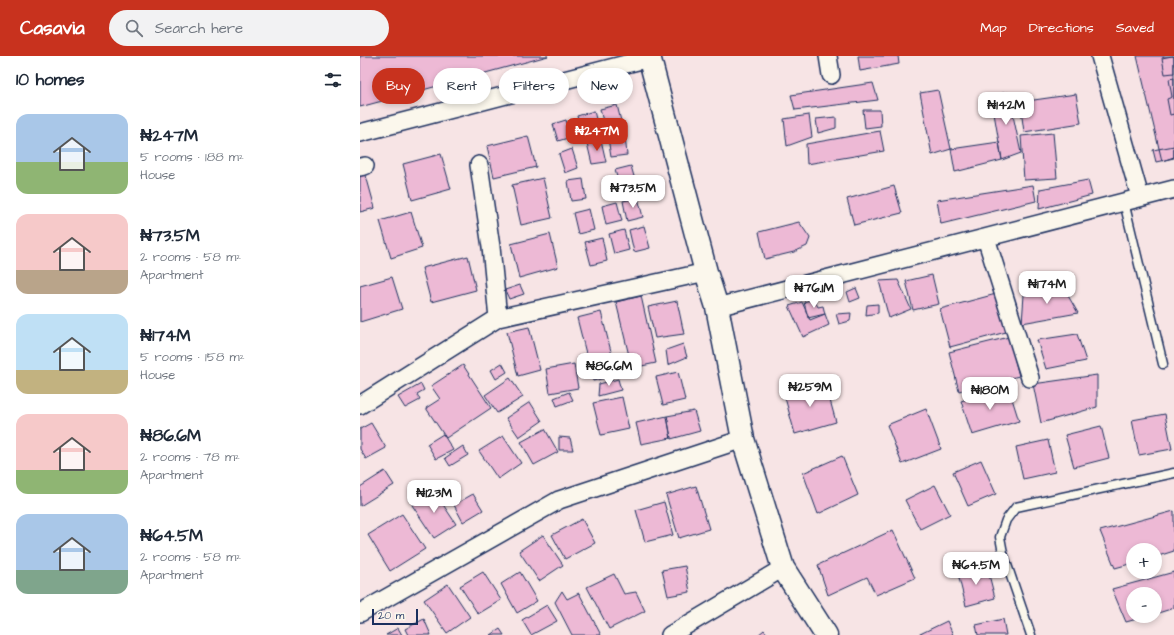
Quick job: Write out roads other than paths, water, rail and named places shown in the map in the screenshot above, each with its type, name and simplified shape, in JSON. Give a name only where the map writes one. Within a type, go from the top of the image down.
[{"type":"main road","points":[[649,57],[706,272],[717,307],[743,439],[783,568],[826,635]]},
{"type":"street","points":[[828,56],[831,75]]},
{"type":"street","points":[[1100,56],[1132,200]]},
{"type":"street","points":[[360,133],[649,57]]},
{"type":"street","points":[[479,165],[491,247],[498,318]]},
{"type":"street","points":[[717,307],[1174,188]]},
{"type":"street","points":[[986,238],[1030,378]]},
{"type":"street","points":[[360,405],[498,318],[706,272]]},
{"type":"street","points":[[360,613],[559,500],[743,439]]},
{"type":"street","points":[[670,635],[783,568]]},
{"type":"lane","points":[[1132,200],[1163,364]]},
{"type":"lane","points":[[1031,635],[1003,553],[1000,537],[1006,520],[1016,507],[1174,473]]}]
